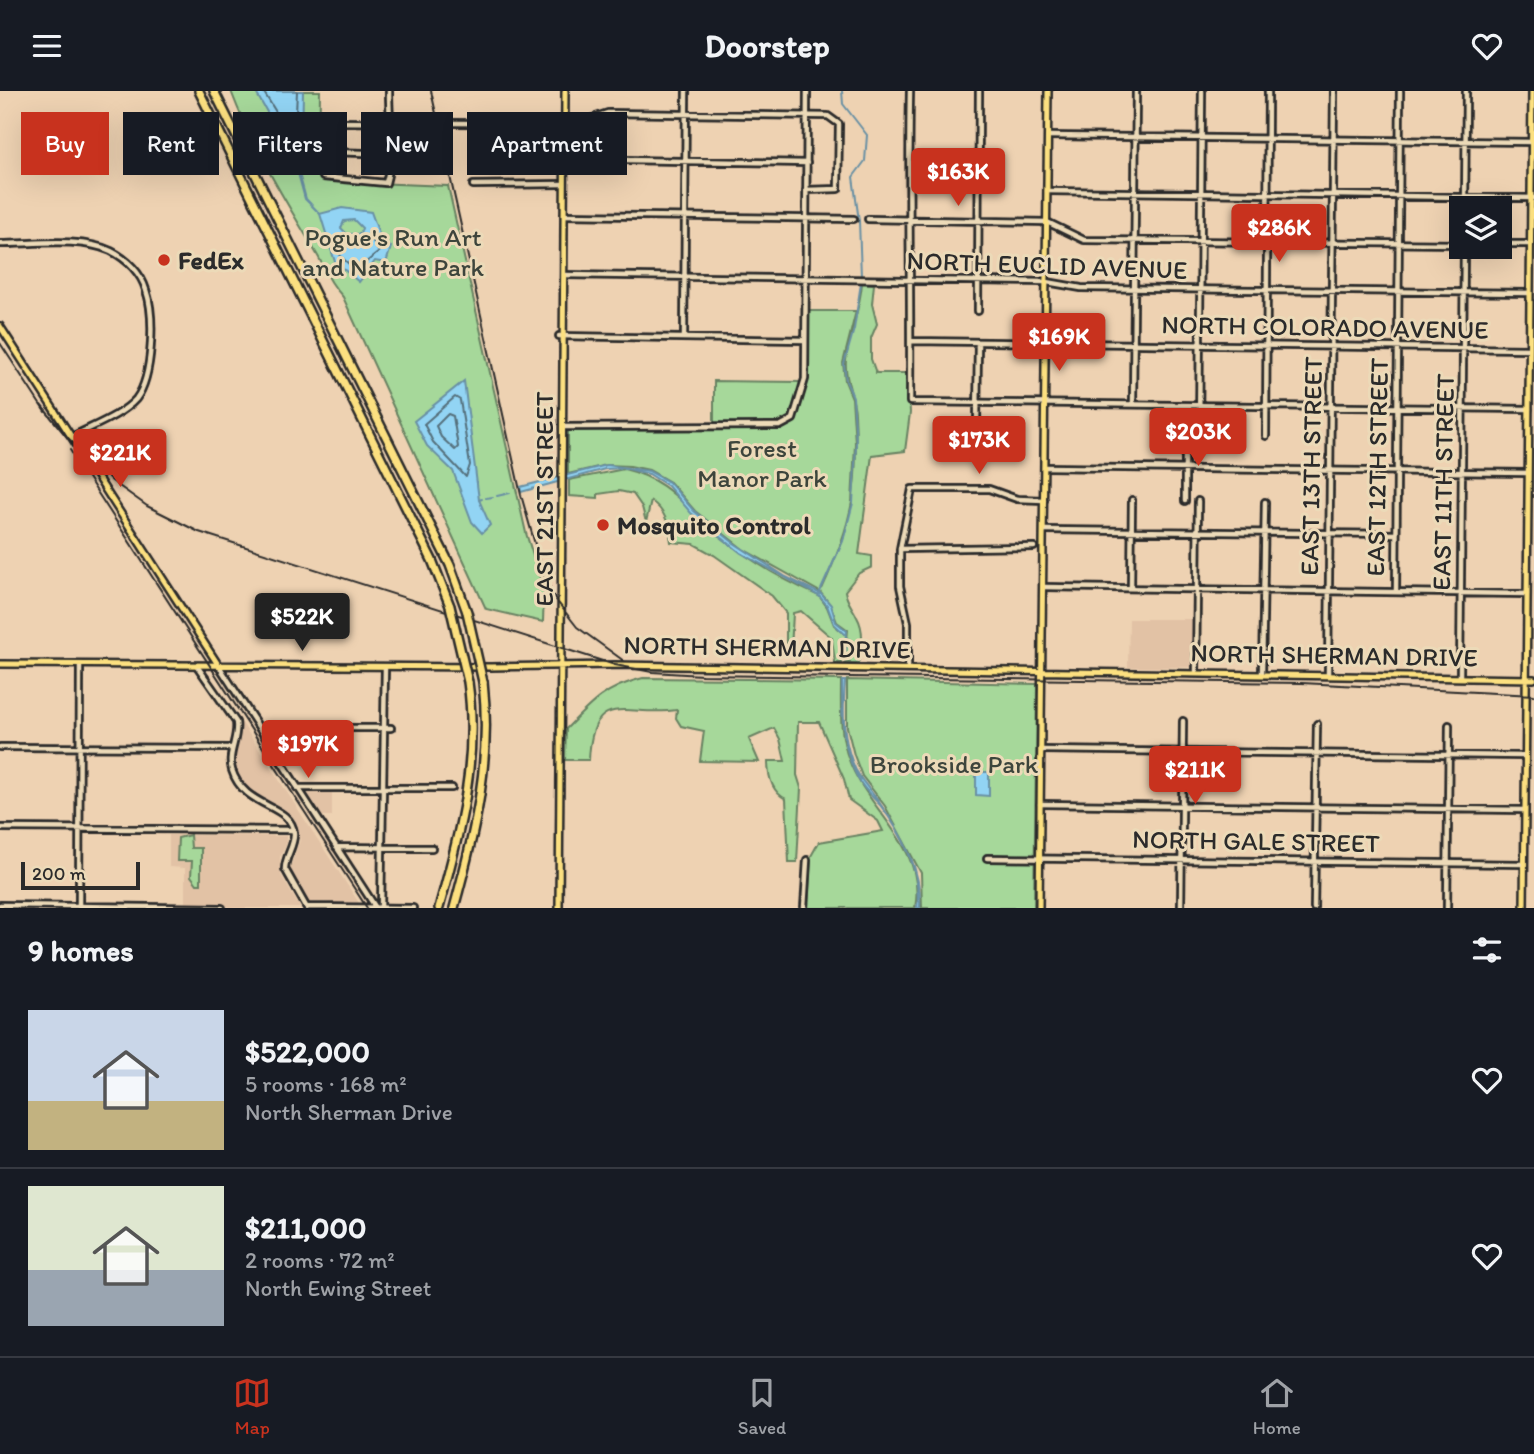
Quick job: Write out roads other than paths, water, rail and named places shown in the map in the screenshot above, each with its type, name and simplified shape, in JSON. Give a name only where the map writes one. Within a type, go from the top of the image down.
[{"type":"highway","points":[[199,91],[432,560],[450,606],[468,682],[471,734],[469,784],[439,908]]},
{"type":"highway","points":[[214,91],[450,565],[467,612],[482,682],[486,725],[484,777],[477,823],[454,908]]},
{"type":"main road","name":"EAST 21ST STREET","points":[[565,91],[565,112]]},
{"type":"main road","points":[[1039,908],[1048,91]]},
{"type":"main road","points":[[1524,908],[1527,594],[1531,566],[1528,473],[1532,382],[1532,91]]},
{"type":"main road","name":"EAST 21ST STREET","points":[[559,908],[563,488],[561,336],[564,175]]},
{"type":"main road","points":[[0,327],[219,666]]},
{"type":"main road","name":"NORTH SHERMAN DRIVE","points":[[0,664],[908,668],[1534,679]]},
{"type":"street","points":[[388,112],[389,91]]},
{"type":"street","points":[[684,338],[686,91]]},
{"type":"street","points":[[563,427],[711,427],[780,425],[790,421],[805,379],[807,91]]},
{"type":"street","points":[[910,91],[907,260],[910,280],[910,401],[1529,409]]},
{"type":"street","points":[[978,311],[979,91]]},
{"type":"street","points":[[1133,404],[1136,91]]},
{"type":"street","points":[[1199,435],[1202,91]]},
{"type":"street","points":[[1266,436],[1268,91]]},
{"type":"street","name":"EAST 13TH STREET","points":[[1328,674],[1334,91]]},
{"type":"street","name":"EAST 12TH STREET","points":[[1396,592],[1400,91]]},
{"type":"street","points":[[1465,196],[1466,91]]},
{"type":"street","points":[[627,113],[807,115],[836,119],[839,124],[838,186],[835,191],[806,190]]},
{"type":"street","points":[[1048,136],[1533,142]]},
{"type":"street","points":[[330,152],[388,152],[386,183],[323,177],[320,166],[323,156],[330,152]]},
{"type":"street","points":[[627,160],[807,163]]},
{"type":"street","points":[[473,185],[564,184]]},
{"type":"street","points":[[1047,191],[1449,197]]},
{"type":"street","points":[[1512,198],[1532,198]]},
{"type":"street","points":[[564,215],[853,219]]},
{"type":"street","points":[[868,219],[1047,222],[1080,239],[1449,245]]},
{"type":"street","points":[[0,244],[76,245],[113,252],[140,277],[149,303],[149,364],[144,386],[133,401],[72,437]]},
{"type":"street","points":[[1512,244],[1531,244]]},
{"type":"street","name":"EAST 11TH STREET","points":[[1460,676],[1463,259]]},
{"type":"street","name":"NORTH EUCLID AVENUE","points":[[564,275],[1047,282],[1078,287],[1530,293]]},
{"type":"street","points":[[561,336],[805,340]]},
{"type":"street","name":"NORTH COLORADO AVENUE","points":[[911,341],[1530,349]]},
{"type":"street","points":[[977,424],[978,342]]},
{"type":"street","points":[[1185,435],[1185,501]]},
{"type":"street","points":[[1045,467],[1528,473]]},
{"type":"street","points":[[908,668],[908,626],[900,588],[900,549],[912,489],[989,489],[1017,499],[1045,500]]},
{"type":"street","points":[[1131,588],[1132,500]]},
{"type":"street","points":[[1196,673],[1198,501]]},
{"type":"street","points":[[1262,673],[1265,502]]},
{"type":"street","points":[[1045,530],[1396,534]]},
{"type":"street","points":[[900,549],[1034,547]]},
{"type":"street","points":[[1044,587],[1527,594]]},
{"type":"street","points":[[1527,626],[1534,626]]},
{"type":"street","points":[[79,907],[80,665]]},
{"type":"street","points":[[197,666],[237,727],[231,748],[232,769],[243,789],[259,803],[285,815],[293,830],[293,842],[285,869],[307,907],[413,908]]},
{"type":"street","points":[[219,666],[375,908]]},
{"type":"street","points":[[381,908],[385,667]]},
{"type":"street","points":[[1181,908],[1183,721]]},
{"type":"street","points":[[1314,908],[1317,724]]},
{"type":"street","points":[[1447,908],[1448,725]]},
{"type":"street","points":[[259,728],[391,728]]},
{"type":"street","points":[[0,747],[231,748]]},
{"type":"street","points":[[1041,750],[1525,755]]},
{"type":"street","points":[[1525,781],[1534,781]]},
{"type":"street","points":[[297,787],[452,789]]},
{"type":"street","points":[[1040,804],[1525,810]]},
{"type":"street","points":[[0,828],[293,830]]},
{"type":"street","points":[[1524,837],[1534,837]]},
{"type":"street","points":[[336,847],[432,848]]},
{"type":"street","name":"NORTH GALE STREET","points":[[987,858],[1524,863]]},
{"type":"street","points":[[804,908],[807,860]]},
{"type":"street","points":[[0,905],[222,908]]},
{"type":"water","points":[[255,91],[303,91],[303,112],[267,112]]},
{"type":"water","points":[[342,208],[371,212],[382,242],[391,247],[386,263],[375,261],[359,282],[335,262],[320,214]],"holes":[[[354,220],[362,228],[360,234],[347,234],[341,228],[344,221]]]},
{"type":"water","points":[[464,381],[479,500],[490,525],[482,533],[472,522],[453,471],[427,446],[414,421]]},
{"type":"water","points":[[607,465],[649,471],[669,482],[694,511],[734,543],[786,577],[821,594],[831,605],[836,622],[847,631],[845,659],[846,635],[834,624],[827,605],[819,596],[741,553],[691,513],[668,486],[649,474],[624,468],[605,469],[521,492],[520,487]]},
{"type":"water","points":[[842,681],[845,681],[845,732],[852,761],[861,779],[897,828],[902,838],[880,805],[861,784],[853,768],[846,744],[843,720]]},
{"type":"water","points":[[976,772],[989,772],[989,796],[976,795]]},
{"type":"water","points":[[909,853],[918,880],[920,908],[917,908],[918,894]]},
{"type":"waterway","points":[[842,91],[843,104],[867,135],[865,161],[853,177],[859,221],[861,276]]},
{"type":"waterway","points":[[819,594],[843,541],[853,503],[856,443],[853,397],[846,381],[844,364],[854,329],[861,283]]},
{"type":"waterway","points":[[497,496],[510,493]]},
{"type":"waterway","points":[[486,498],[493,497]]},
{"type":"railway","points":[[431,91],[521,495],[544,576],[556,600],[577,627],[624,661]]},
{"type":"railway","points":[[0,343],[45,412]]},
{"type":"railway","points":[[41,405],[66,436],[112,481],[147,506],[199,532],[615,665],[652,672],[702,675],[1302,683],[1534,695]]},
{"type":"railway","points":[[70,450],[367,908]]},
{"type":"place","name":"FedEx","points":[[164,260]]},
{"type":"place","name":"Mosquito Control","points":[[603,525]]},
{"type":"park label","name":"Pogue's Run Art and Nature Park","points":[[393,252]]},
{"type":"park label","name":"Forest Manor Park","points":[[762,462]]},
{"type":"park label","name":"Brookside Park","points":[[954,764]]}]
